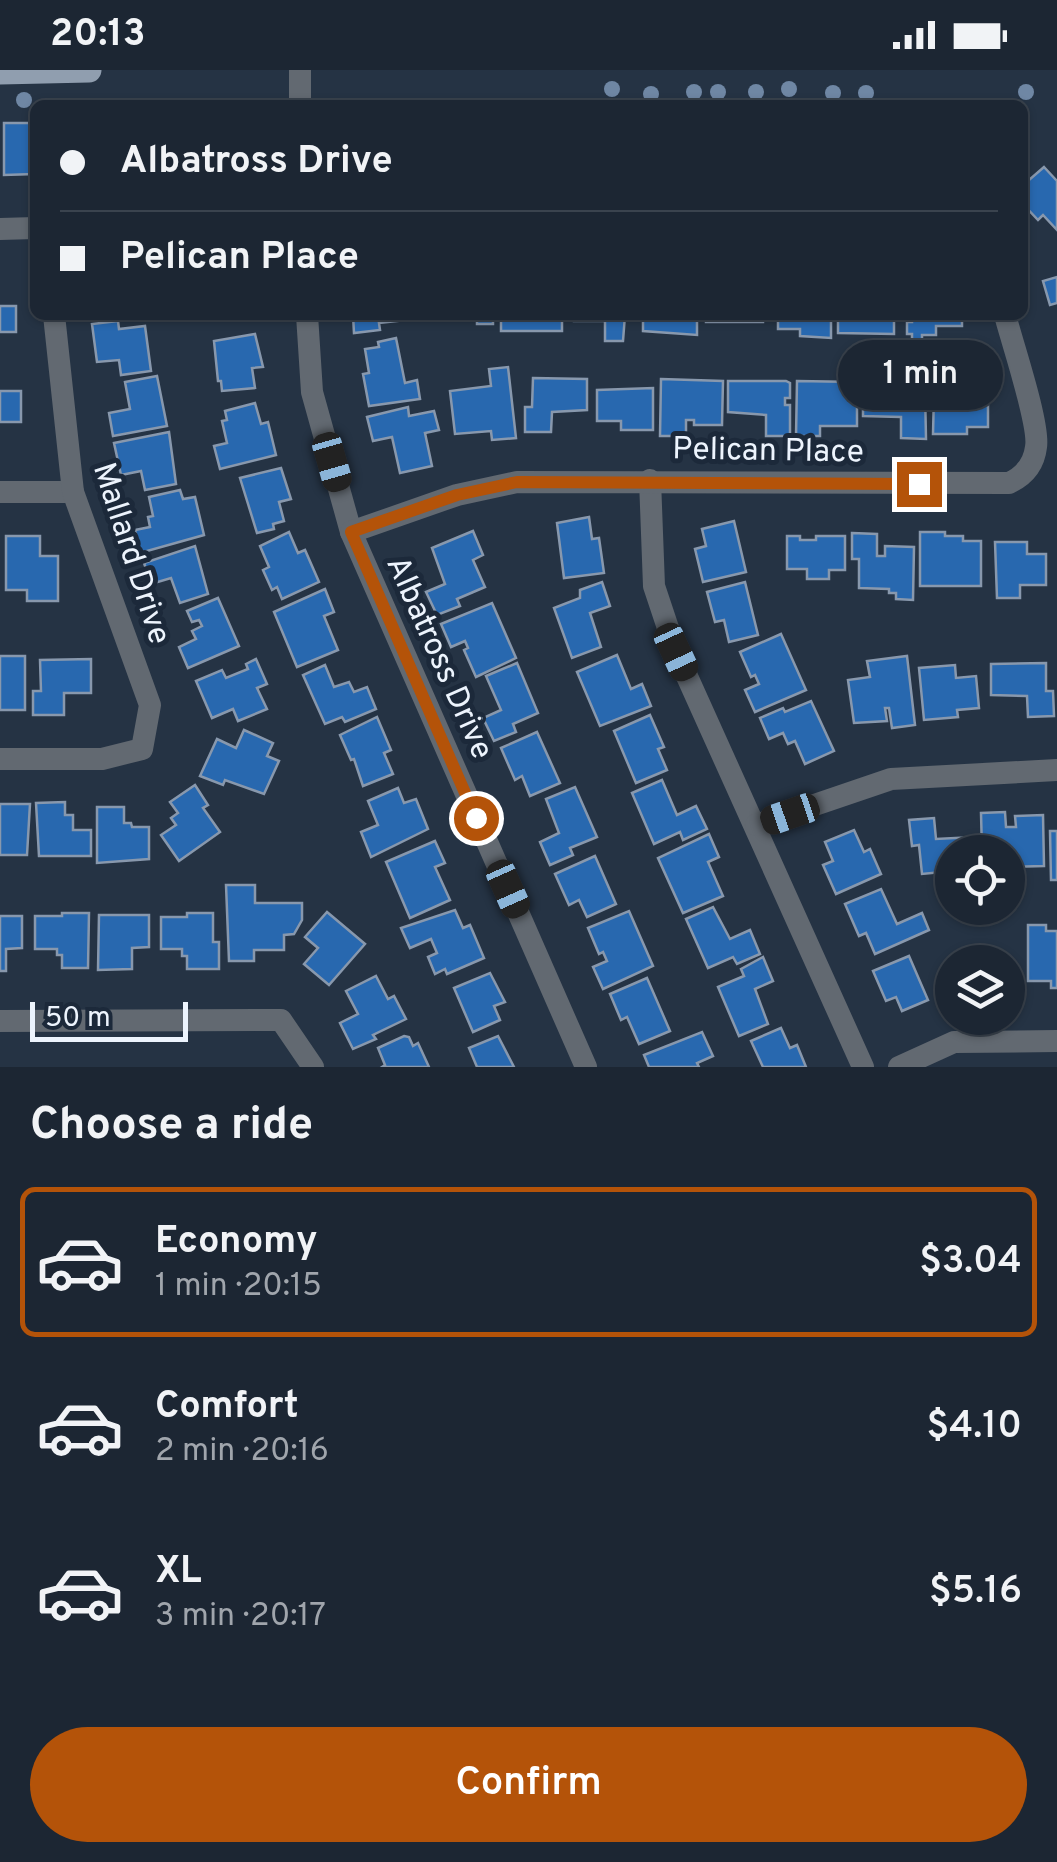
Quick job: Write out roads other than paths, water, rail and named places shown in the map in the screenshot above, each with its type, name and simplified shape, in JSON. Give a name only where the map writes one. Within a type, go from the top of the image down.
[{"type":"main road","points":[[0,72],[88,70]]},
{"type":"street","points":[[300,70],[300,100]]},
{"type":"street","points":[[0,229],[30,228]]},
{"type":"street","name":"Mallard Drive","points":[[0,760],[102,759],[142,749],[150,705],[73,492],[55,320]]},
{"type":"street","name":"Albatross Drive","points":[[307,320],[312,392],[351,532],[586,1067]]},
{"type":"street","name":"Pelican Place","points":[[351,532],[440,500],[506,484],[650,480],[1009,483],[1030,465],[1037,436],[1007,320]]},
{"type":"street","points":[[650,480],[654,586],[676,652],[863,1067]]},
{"type":"street","points":[[0,492],[73,492]]},
{"type":"street","points":[[756,825],[891,779],[1057,770]]},
{"type":"street","points":[[0,1021],[281,1020],[312,1067]]},
{"type":"street","points":[[900,1067],[954,1042],[1057,1041]]}]
